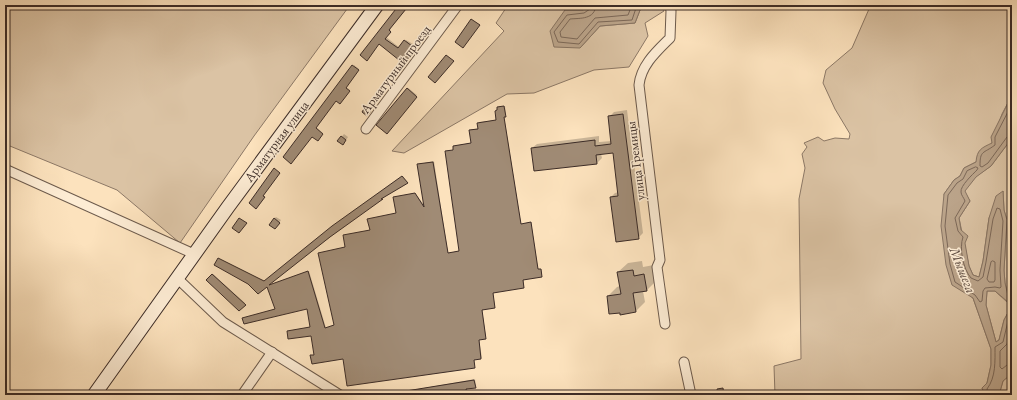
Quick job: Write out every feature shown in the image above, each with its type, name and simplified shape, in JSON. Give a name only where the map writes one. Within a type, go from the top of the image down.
[{"type":"street","name":"Арматурная улица","points":[[94,395],[228,207],[377,5]]},
{"type":"street","name":"Арматурный проезд","points":[[366,129],[458,5]]},
{"type":"street","name":"улица Гремицы","points":[[665,324],[657,267],[660,260],[639,85],[640,77],[646,65],[670,38],[670,5]]},
{"type":"street","points":[[5,169],[194,254]]},
{"type":"street","points":[[177,278],[222,322],[340,395]]},
{"type":"street","points":[[242,395],[272,352]]},
{"type":"street","points":[[684,362],[691,395]]},
{"type":"shaded area","points":[[5,5],[350,5],[254,136],[180,243],[117,190],[5,144]]},
{"type":"shaded area","points":[[508,5],[590,5],[583,10],[565,10],[580,48],[600,26],[635,23],[642,5],[662,5],[664,11],[645,23],[648,36],[629,67],[594,70],[534,93],[507,94],[404,153],[392,151],[504,31],[496,23]]},
{"type":"shaded area","points":[[866,5],[1012,5],[1012,95],[1002,114],[992,143],[976,162],[964,168],[960,176],[954,180],[944,194],[964,291],[973,298],[991,349],[991,365],[987,383],[982,388],[985,395],[775,395],[774,366],[801,359],[799,199],[805,168],[802,154],[807,147],[804,143],[818,137],[824,141],[835,138],[849,139],[850,134],[835,109],[823,83],[826,70],[852,48],[869,9]]},
{"type":"shaded area","points":[[1012,138],[1012,309],[1011,307],[1004,320],[999,340],[996,342],[986,305],[987,291],[995,291],[1007,302],[1009,300],[1004,270],[1007,220],[1004,210],[1003,191],[989,218],[983,261],[979,277],[973,275],[969,266],[959,218],[970,201],[964,191],[975,177],[991,166]]},
{"type":"shaded area","points":[[1012,367],[1012,395],[999,395],[1003,381],[1010,375]]},
{"type":"water","points":[[590,5],[642,5],[635,23],[600,26],[580,48],[554,47],[550,31],[565,10],[583,10]]},
{"type":"water","name":"Мышега","points":[[1012,95],[1012,138],[991,166],[976,177],[965,191],[970,201],[959,218],[961,230],[968,236],[965,243],[969,266],[973,275],[979,277],[983,261],[989,218],[996,196],[1003,191],[1004,210],[1007,220],[1004,270],[1009,300],[1008,302],[995,291],[987,291],[986,305],[996,342],[999,340],[1004,320],[1011,307],[1012,309],[1012,367],[1010,375],[1003,381],[999,395],[985,395],[982,388],[987,383],[991,365],[991,349],[973,298],[952,285],[946,265],[941,226],[944,194],[954,180],[960,176],[964,168],[976,162],[977,155],[980,150],[992,143],[991,137]]},
{"type":"building","points":[[399,5],[406,5],[404,8],[406,9],[389,30],[391,32],[385,39],[398,48],[404,40],[412,46],[407,53],[410,56],[404,64],[379,44],[367,61],[360,55]]},
{"type":"building","points":[[471,19],[480,25],[463,48],[455,42]]},
{"type":"building","points":[[446,55],[454,61],[435,83],[428,77]]},
{"type":"building","points":[[352,65],[359,70],[346,88],[350,91],[340,104],[336,101],[316,128],[323,134],[318,141],[312,137],[291,164],[283,157]]},
{"type":"building","points":[[407,88],[417,97],[387,134],[376,125]]},
{"type":"building","points":[[504,106],[506,117],[504,117],[521,224],[531,222],[538,269],[541,269],[542,277],[523,280],[524,288],[493,293],[495,308],[482,310],[486,339],[479,340],[481,359],[474,360],[475,368],[347,386],[343,359],[312,364],[310,355],[314,355],[311,336],[288,339],[287,331],[310,327],[307,309],[244,324],[242,318],[275,309],[267,287],[258,294],[248,284],[214,265],[218,258],[264,281],[332,226],[402,176],[408,183],[381,199],[383,199],[330,237],[269,285],[308,271],[325,328],[334,325],[318,253],[345,247],[343,235],[370,230],[367,219],[396,213],[393,197],[415,193],[424,207],[417,164],[433,162],[448,253],[459,251],[445,151],[453,150],[453,146],[471,143],[469,130],[478,129],[477,123],[496,120],[495,111],[497,110],[497,107]]},
{"type":"building","points":[[365,107],[371,111],[367,116],[362,112]]},
{"type":"building","points":[[623,114],[639,239],[616,242],[610,197],[618,196],[613,153],[596,155],[597,164],[534,171],[531,148],[595,140],[595,146],[611,144],[608,116]]},
{"type":"building","points":[[341,136],[346,140],[343,145],[337,141]]},
{"type":"building","points":[[274,168],[280,173],[263,196],[265,197],[256,209],[249,203]]},
{"type":"building","points":[[239,218],[247,223],[239,233],[232,228]]},
{"type":"building","points":[[274,218],[280,223],[275,229],[269,225]]},
{"type":"building","points":[[633,270],[634,276],[644,274],[647,291],[633,293],[636,312],[620,315],[620,313],[609,314],[607,296],[621,294],[617,272]]},
{"type":"building","points":[[212,274],[246,305],[239,311],[206,280]]},
{"type":"building","points":[[474,380],[476,388],[466,389],[467,395],[406,395],[406,391]]},
{"type":"building","points":[[723,388],[724,395],[718,395],[717,389]]}]
